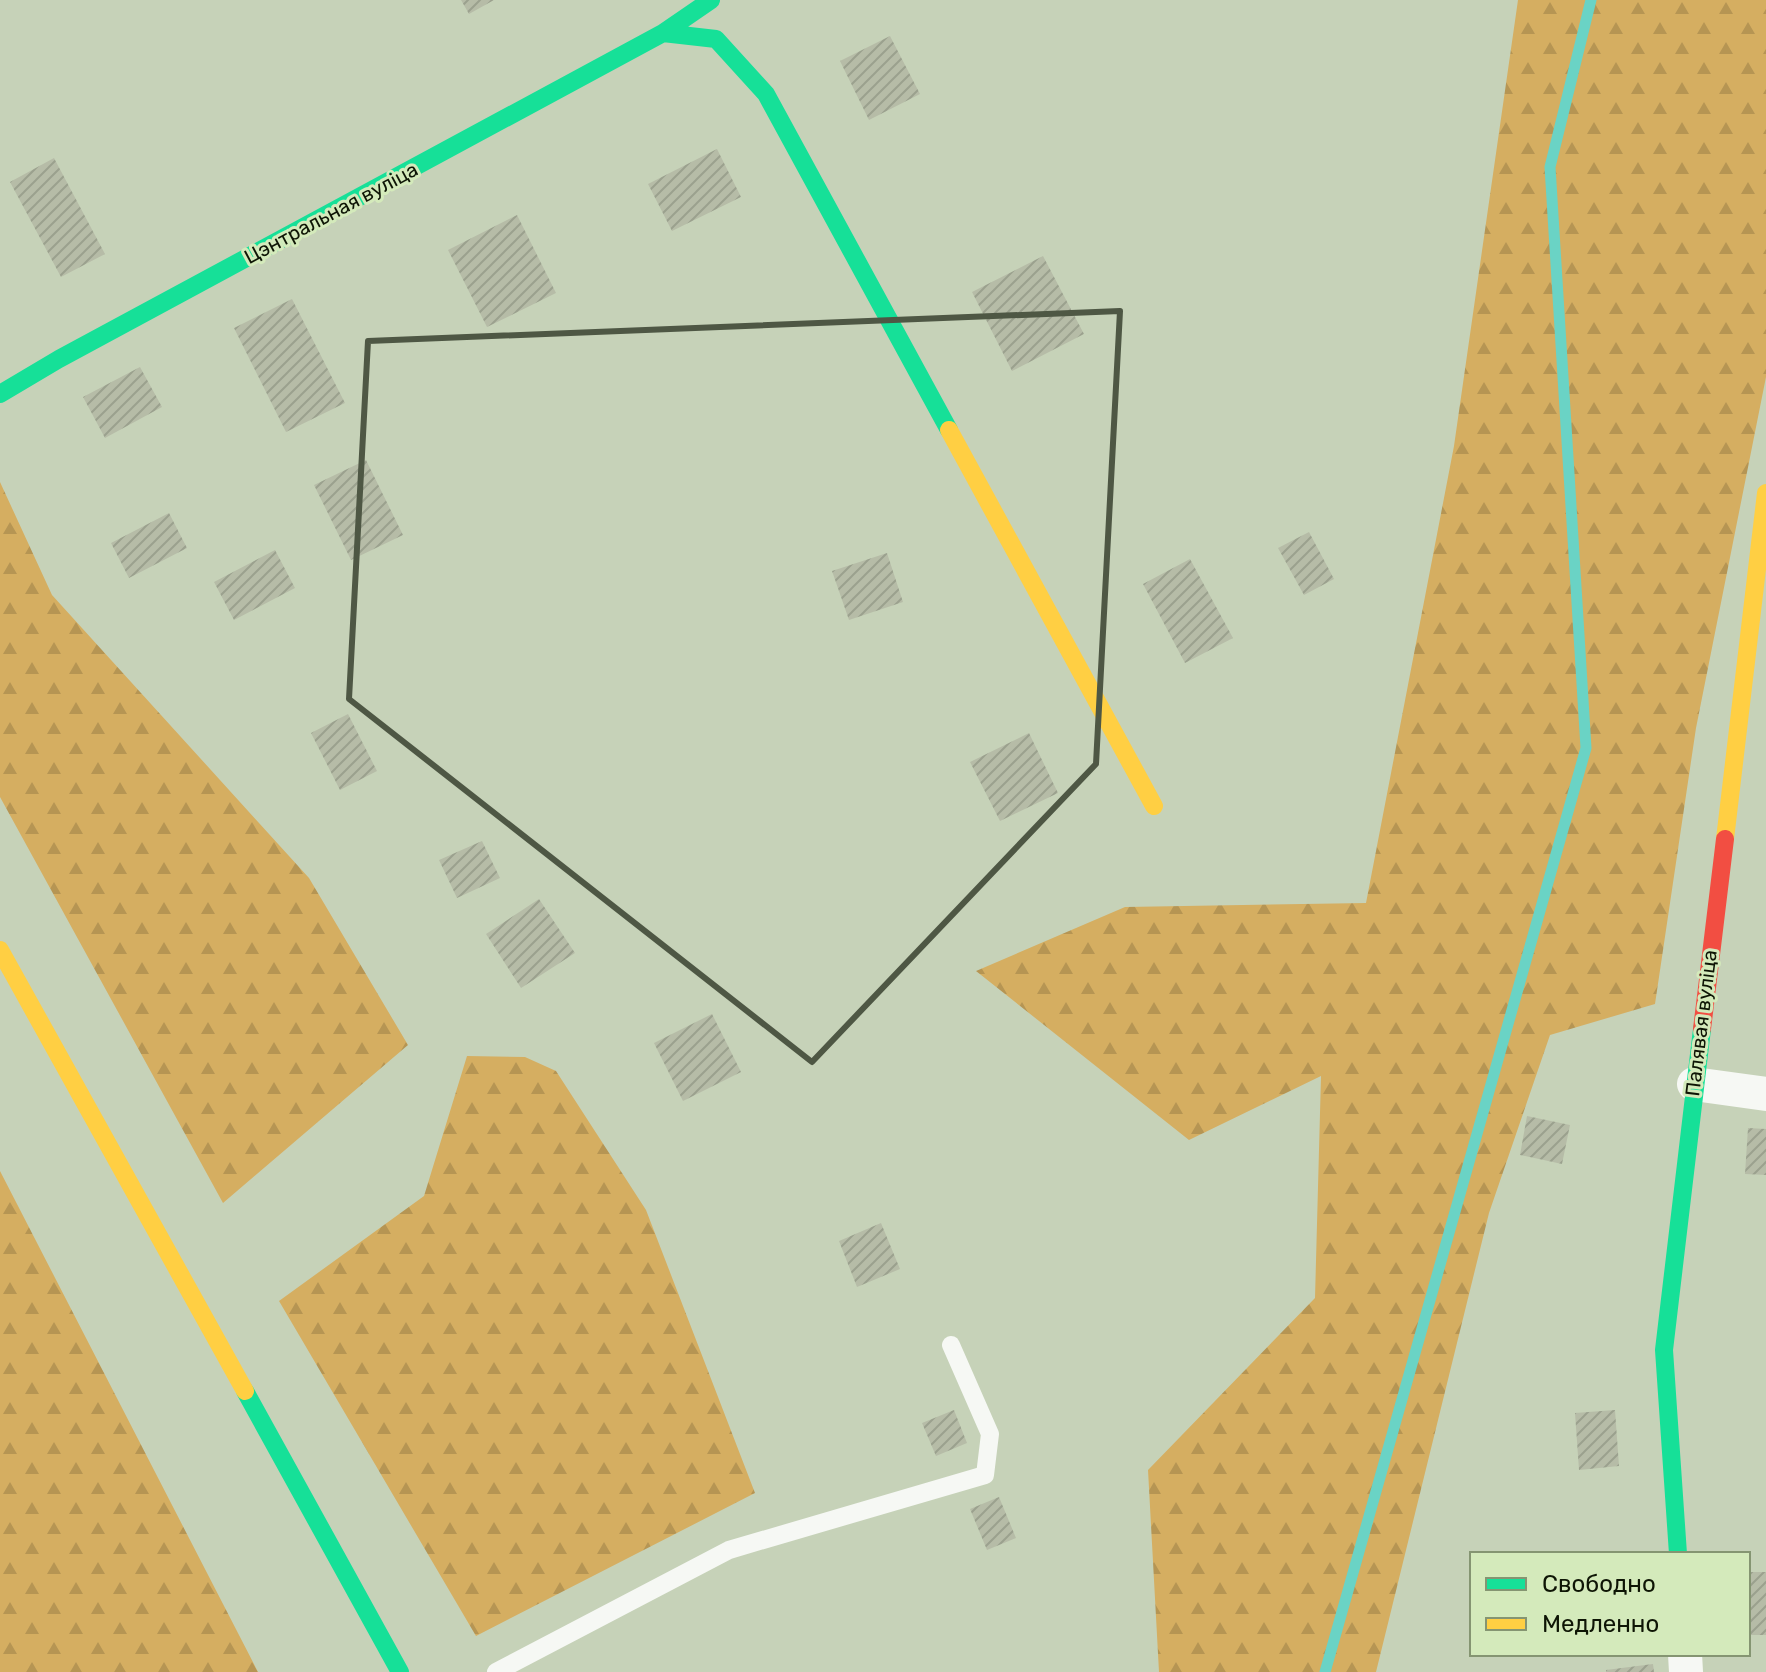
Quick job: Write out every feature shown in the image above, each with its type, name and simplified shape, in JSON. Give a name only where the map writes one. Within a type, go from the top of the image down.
[{"type":"street","name":"Цэнтральная вуліца","points":[[0,394],[59,359],[663,33],[711,0]]},
{"type":"street","points":[[663,33],[716,39],[766,94],[1154,806]]},
{"type":"street","name":"Палявая вуліца","points":[[1678,1552],[1664,1350],[1694,1084],[1762,549],[1766,493]]},
{"type":"street","points":[[0,950],[400,1672]]},
{"type":"street","points":[[1694,1084],[1766,1094]]},
{"type":"lane","points":[[496,1672],[729,1550],[985,1475],[990,1434],[951,1345]]},
{"type":"highlighted area","points":[[1120,311],[1096,764],[812,1062],[349,699],[368,341]]},
{"type":"green space","points":[[1518,0],[1766,0],[1766,377],[1696,728],[1655,1004],[1550,1035],[1489,1213],[1376,1672],[1159,1672],[1148,1470],[1315,1298],[1321,1076],[1189,1140],[976,971],[1125,907],[1366,903],[1454,446]]},
{"type":"green space","points":[[0,482],[52,595],[309,878],[408,1045],[223,1203],[0,797]]},
{"type":"green space","points":[[467,1056],[525,1057],[556,1071],[646,1210],[755,1493],[476,1636],[279,1301],[424,1196]]},
{"type":"green space","points":[[0,1171],[258,1672],[0,1672]]},
{"type":"building","points":[[461,0],[494,0],[469,14]]},
{"type":"building","points":[[890,36],[920,94],[869,120],[840,61]]},
{"type":"building","points":[[717,149],[741,197],[672,231],[648,184]]},
{"type":"building","points":[[54,158],[105,254],[61,277],[10,182]]},
{"type":"building","points":[[517,215],[556,293],[487,327],[448,250]]},
{"type":"building","points":[[1043,256],[1084,334],[1012,371],[972,292]]},
{"type":"building","points":[[292,299],[345,403],[286,432],[234,328]]},
{"type":"building","points":[[140,367],[162,407],[105,438],[83,397]]},
{"type":"building","points":[[366,460],[403,535],[351,560],[314,485]]},
{"type":"building","points":[[169,513],[187,548],[129,578],[111,543]]},
{"type":"building","points":[[1309,532],[1334,579],[1304,595],[1278,548]]},
{"type":"building","points":[[275,550],[295,588],[234,620],[214,582]]},
{"type":"building","points":[[887,553],[903,602],[849,620],[832,571]]},
{"type":"building","points":[[1190,559],[1233,638],[1185,663],[1143,584]]},
{"type":"building","points":[[348,714],[377,771],[340,790],[311,733]]},
{"type":"building","points":[[1029,733],[1058,793],[1000,821],[970,762]]},
{"type":"building","points":[[482,841],[500,878],[457,898],[439,860]]},
{"type":"building","points":[[539,899],[575,953],[521,988],[486,934]]},
{"type":"building","points":[[712,1014],[741,1072],[683,1101],[654,1043]]},
{"type":"building","points":[[1527,1116],[1570,1125],[1562,1164],[1520,1155]]},
{"type":"building","points":[[1748,1128],[1766,1129],[1766,1175],[1745,1174]]},
{"type":"building","points":[[881,1223],[900,1269],[857,1287],[839,1241]]},
{"type":"building","points":[[954,1410],[967,1443],[936,1456],[922,1423]]},
{"type":"building","points":[[1615,1410],[1619,1466],[1579,1470],[1575,1413]]},
{"type":"building","points":[[999,1497],[1016,1538],[987,1550],[970,1509]]},
{"type":"building","points":[[1750,1572],[1766,1572],[1766,1635],[1750,1635]]},
{"type":"building","points":[[1653,1664],[1654,1672],[1606,1672],[1606,1670]]},
{"type":"waterway","points":[[1325,1672],[1586,748],[1550,167],[1591,0]]},
{"type":"traffic: fast","points":[[0,394],[59,359],[663,33],[711,0]]},
{"type":"traffic: fast","points":[[663,33],[716,39],[766,94],[949,430]]},
{"type":"traffic: fast","points":[[1678,1552],[1664,1350],[1702,1029]]},
{"type":"traffic: fast","points":[[245,1391],[400,1672]]},
{"type":"traffic: slow","points":[[949,430],[1154,806]]},
{"type":"traffic: slow","points":[[1725,839],[1766,493]]},
{"type":"traffic: slow","points":[[0,950],[245,1391]]},
{"type":"traffic: jam","points":[[1702,1029],[1725,839]]}]
